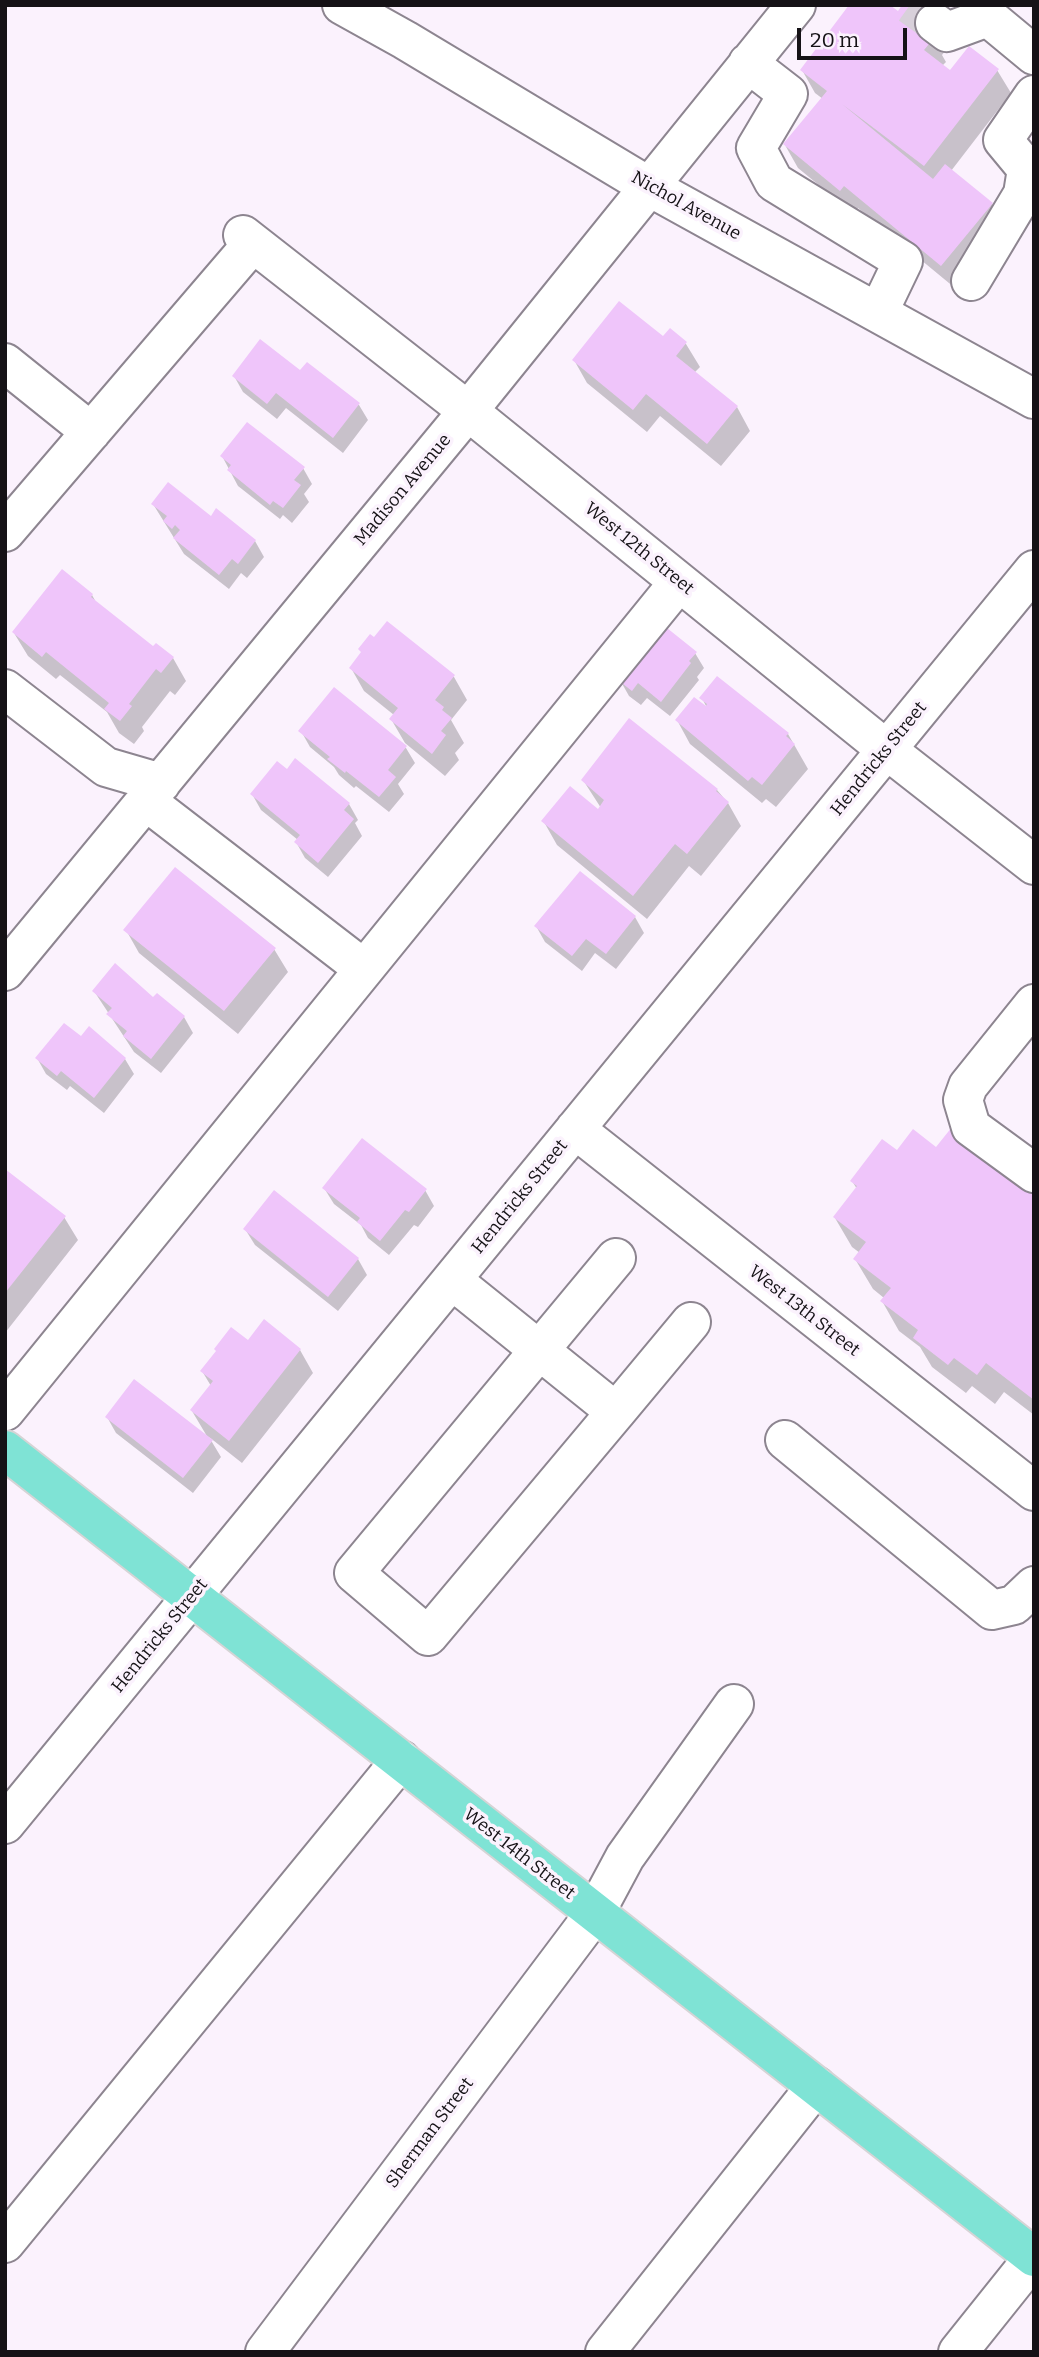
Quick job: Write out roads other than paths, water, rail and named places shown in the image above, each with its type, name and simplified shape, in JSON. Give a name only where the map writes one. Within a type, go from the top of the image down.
[{"type":"main road","name":"West 14th Street","points":[[5,1450],[1034,2257]]},
{"type":"street","name":"Nichol Avenue","points":[[342,5],[648,186],[1034,399]]},
{"type":"street","name":"Madison Avenue","points":[[5,971],[468,411],[796,5]]},
{"type":"street","points":[[935,23],[947,32],[986,9],[1034,55]]},
{"type":"street","points":[[748,63],[788,94],[755,148],[774,182],[903,261],[878,313]]},
{"type":"street","points":[[971,281],[1023,194],[1027,169],[1003,140],[1034,95]]},
{"type":"street","points":[[804,272],[829,215]]},
{"type":"street","name":"West 12th Street","points":[[91,432],[248,239],[468,411],[887,750],[1034,865]]},
{"type":"street","points":[[5,363],[91,432],[5,533]]},
{"type":"street","name":"Hendricks Street","points":[[5,1824],[1034,570]]},
{"type":"street","points":[[5,1411],[679,582]]},
{"type":"street","points":[[5,689],[106,767],[153,792],[364,969]]},
{"type":"street","points":[[1034,1004],[968,1086],[963,1100],[971,1127],[1034,1173]]},
{"type":"street","name":"West 13th Street","points":[[575,1129],[1034,1491]]},
{"type":"street","points":[[615,1258],[354,1573],[428,1636],[691,1322]]},
{"type":"street","points":[[452,1280],[616,1412]]},
{"type":"street","points":[[785,1440],[992,1609],[1014,1605],[1034,1586]]},
{"type":"street","name":"Sherman Street","points":[[265,2352],[595,1913],[625,1857],[734,1704]]},
{"type":"street","points":[[5,2243],[401,1760]]},
{"type":"street","points":[[605,2352],[816,2086]]},
{"type":"street","points":[[958,2352],[1034,2257]]},
{"type":"tunnel","points":[[910,5],[935,23]]}]
